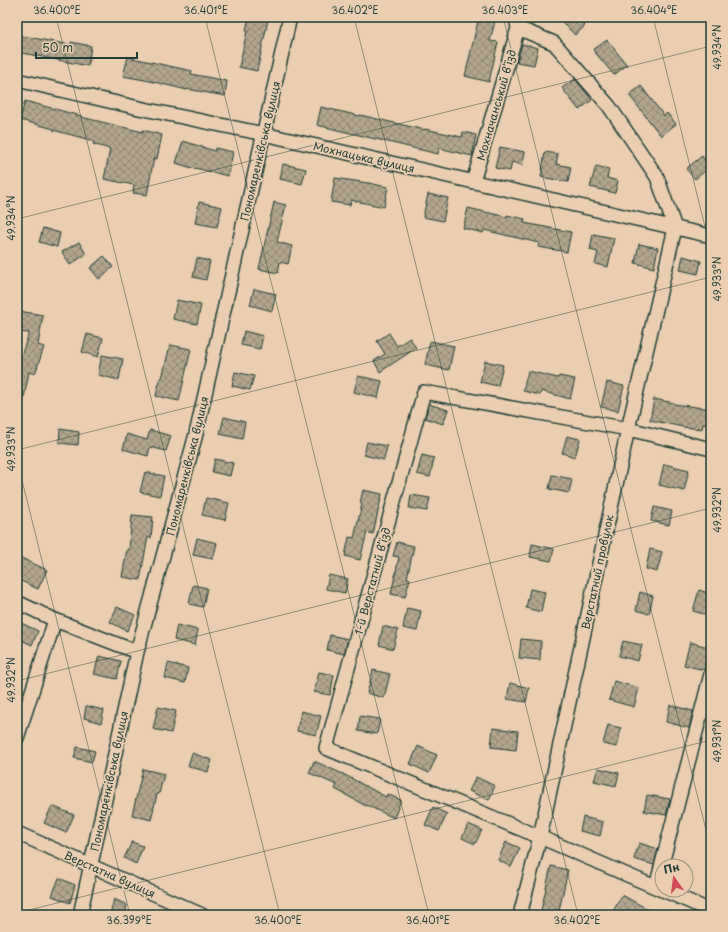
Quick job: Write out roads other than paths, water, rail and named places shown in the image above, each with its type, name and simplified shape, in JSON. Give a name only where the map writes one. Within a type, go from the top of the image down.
[{"type":"street","name":"Пономаренківська вулиця","points":[[80,915],[137,652],[196,434],[290,17]]},
{"type":"street","name":"Мохначанський в’їзд","points":[[473,182],[517,23],[554,43],[609,106],[657,176],[675,228]]},
{"type":"street","name":"Мохнацька вулиця","points":[[17,80],[139,108],[264,134],[711,236]]},
{"type":"street","name":"Верстатний провулок","points":[[520,915],[540,836],[628,429],[675,228]]},
{"type":"street","name":"1-й Верстатний в’їзд","points":[[540,836],[326,748],[424,392],[628,429]]},
{"type":"street","points":[[628,429],[711,449]]},
{"type":"street","points":[[17,602],[55,620],[137,652]]},
{"type":"street","points":[[17,738],[55,620]]},
{"type":"street","points":[[667,858],[711,674]]},
{"type":"street","name":"Верстатна вулиця","points":[[17,833],[202,915]]},
{"type":"street","points":[[540,836],[654,886]]},
{"type":"street","points":[[681,898],[711,911]]}]
